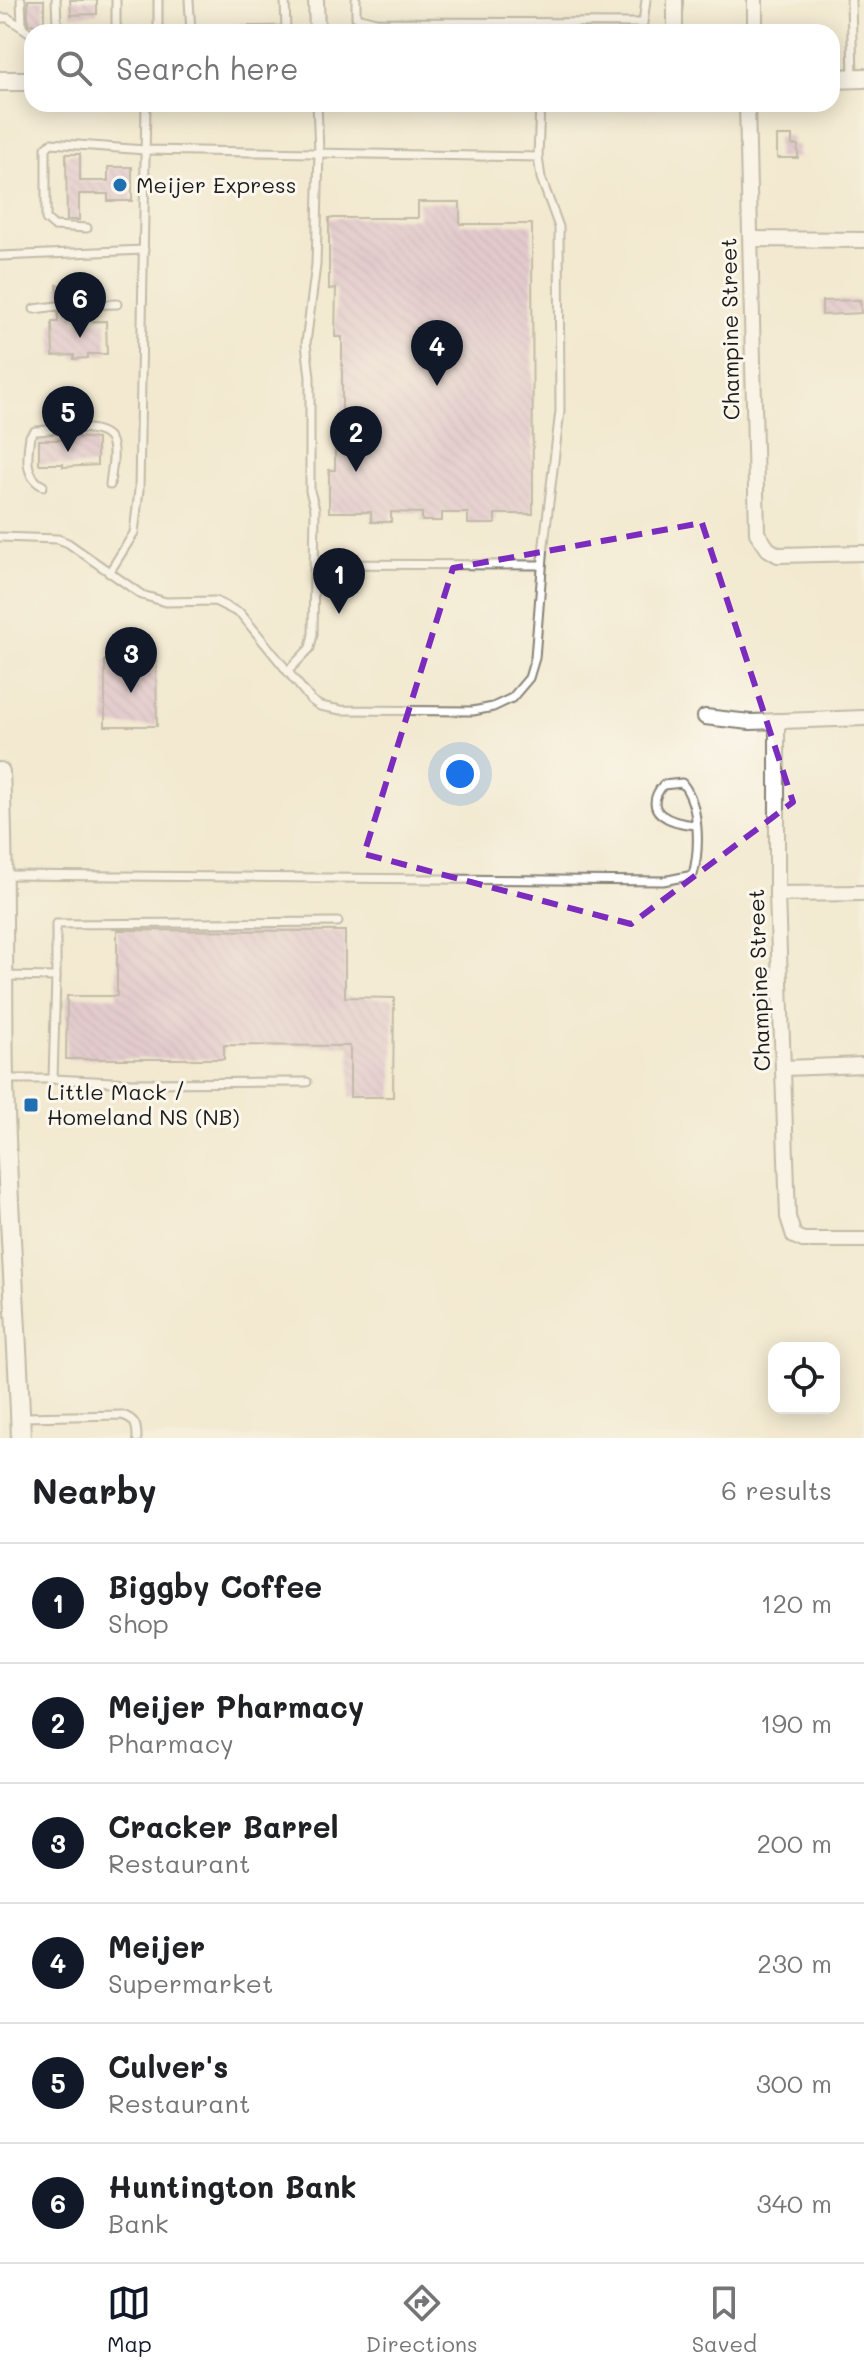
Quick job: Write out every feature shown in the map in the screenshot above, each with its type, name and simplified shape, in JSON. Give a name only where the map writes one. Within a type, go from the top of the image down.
[{"type":"main road","points":[[0,81],[24,81]]},
{"type":"main road","points":[[0,772],[2,1080],[4,1177],[10,1254],[9,1343],[21,1438]]},
{"type":"street","points":[[316,0],[317,24]]},
{"type":"street","points":[[675,0],[675,24]]},
{"type":"street","points":[[755,0],[755,24]]},
{"type":"street","name":"Champine Street","points":[[747,112],[755,527],[768,549],[785,556],[864,553]]},
{"type":"street","points":[[751,239],[864,240]]},
{"type":"street","points":[[705,717],[750,722],[864,718]]},
{"type":"street","name":"Champine Street","points":[[777,721],[777,894],[788,1217],[794,1236],[803,1240],[864,1240]]},
{"type":"street","points":[[777,894],[864,893]]},
{"type":"street","points":[[784,1068],[864,1065]]},
{"type":"lane","points":[[0,18],[8,18],[22,26],[24,14],[21,0],[27,0]]},
{"type":"lane","points":[[56,0],[57,24]]},
{"type":"lane","points":[[116,0],[116,24]]},
{"type":"lane","points":[[158,0],[158,24]]},
{"type":"lane","points":[[189,0],[191,24]]},
{"type":"lane","points":[[285,0],[286,24]]},
{"type":"lane","points":[[356,0],[356,17],[376,22],[434,24]]},
{"type":"lane","points":[[643,24],[646,0]]},
{"type":"lane","points":[[851,0],[859,78]]},
{"type":"lane","points":[[44,13],[56,13]]},
{"type":"lane","points":[[109,573],[134,533],[137,510],[146,112]]},
{"type":"lane","points":[[288,671],[310,648],[313,634],[315,509],[309,477],[310,377],[306,343],[316,265],[317,112]]},
{"type":"lane","points":[[0,537],[58,539],[142,595],[166,602],[215,601],[227,606],[241,614],[311,700],[320,706],[341,710],[473,711],[493,707],[512,698],[529,678],[535,658],[542,565],[560,411],[559,227],[541,178],[538,157],[540,112]]},
{"type":"lane","points":[[87,228],[54,226],[46,219],[46,148],[51,143],[145,150],[538,157]]},
{"type":"lane","points":[[0,256],[144,250]]},
{"type":"lane","points":[[74,305],[117,304]]},
{"type":"lane","points":[[34,309],[58,306]]},
{"type":"lane","points":[[43,486],[34,482],[29,475],[30,436],[35,431],[90,428],[104,432],[111,440],[110,485]]},
{"type":"lane","points":[[316,564],[542,565]]},
{"type":"lane","points":[[3,875],[663,881],[693,875],[696,862],[695,825],[690,792],[682,783],[663,785],[656,793],[656,806],[663,817],[677,823],[695,825]]},
{"type":"lane","points":[[53,1079],[56,924],[338,922]]},
{"type":"lane","points":[[3,976],[56,977]]},
{"type":"lane","points":[[2,1080],[307,1082]]},
{"type":"lane","points":[[20,1417],[122,1415],[135,1422],[137,1438]]},
{"type":"highlighted area","points":[[702,523],[793,802],[631,924],[364,854],[453,568]]},
{"type":"building","points":[[28,0],[44,0],[44,24],[28,24]]},
{"type":"building","points":[[70,0],[97,0],[97,14],[71,15]]},
{"type":"building","points":[[777,136],[792,136],[792,145],[798,145],[798,158],[777,158]]},
{"type":"building","points":[[66,154],[80,154],[80,181],[108,181],[108,167],[132,167],[132,201],[108,201],[108,194],[79,194],[79,220],[67,220]]},
{"type":"building","points":[[418,202],[460,202],[460,224],[532,224],[533,514],[495,514],[495,524],[468,524],[468,513],[442,513],[442,521],[422,521],[422,513],[391,512],[391,522],[371,522],[371,512],[329,512],[329,470],[335,470],[335,436],[342,435],[342,337],[335,337],[336,288],[329,289],[329,218],[418,218]]},
{"type":"building","points":[[74,284],[74,298],[68,306],[75,311],[75,322],[106,321],[107,354],[88,354],[88,358],[74,359],[74,355],[53,356],[52,322],[58,322],[58,313],[64,306],[58,300],[57,285]]},
{"type":"building","points":[[860,300],[861,313],[822,315],[822,301]]},
{"type":"building","points":[[63,436],[97,439],[97,465],[63,467],[63,464],[39,464],[39,440],[63,440]]},
{"type":"building","points":[[105,660],[156,660],[157,726],[105,726]]},
{"type":"building","points":[[117,930],[345,931],[345,997],[394,998],[393,1097],[350,1097],[350,1046],[224,1045],[224,1059],[66,1059],[67,996],[117,996]]},
{"type":"place","name":"Meijer Express","points":[[120,185]]},
{"type":"place","name":"Huntington Bank","points":[[80,338]]},
{"type":"place","name":"Meijer","points":[[437,386]]},
{"type":"place","name":"Culver's","points":[[68,452]]},
{"type":"place","name":"Meijer Pharmacy","points":[[356,472]]},
{"type":"place","name":"Biggby Coffee","points":[[339,614]]},
{"type":"place","name":"Cracker Barrel","points":[[131,693]]},
{"type":"place","name":"Little Mack / Homeland NS (NB)","points":[[31,1105]]}]
